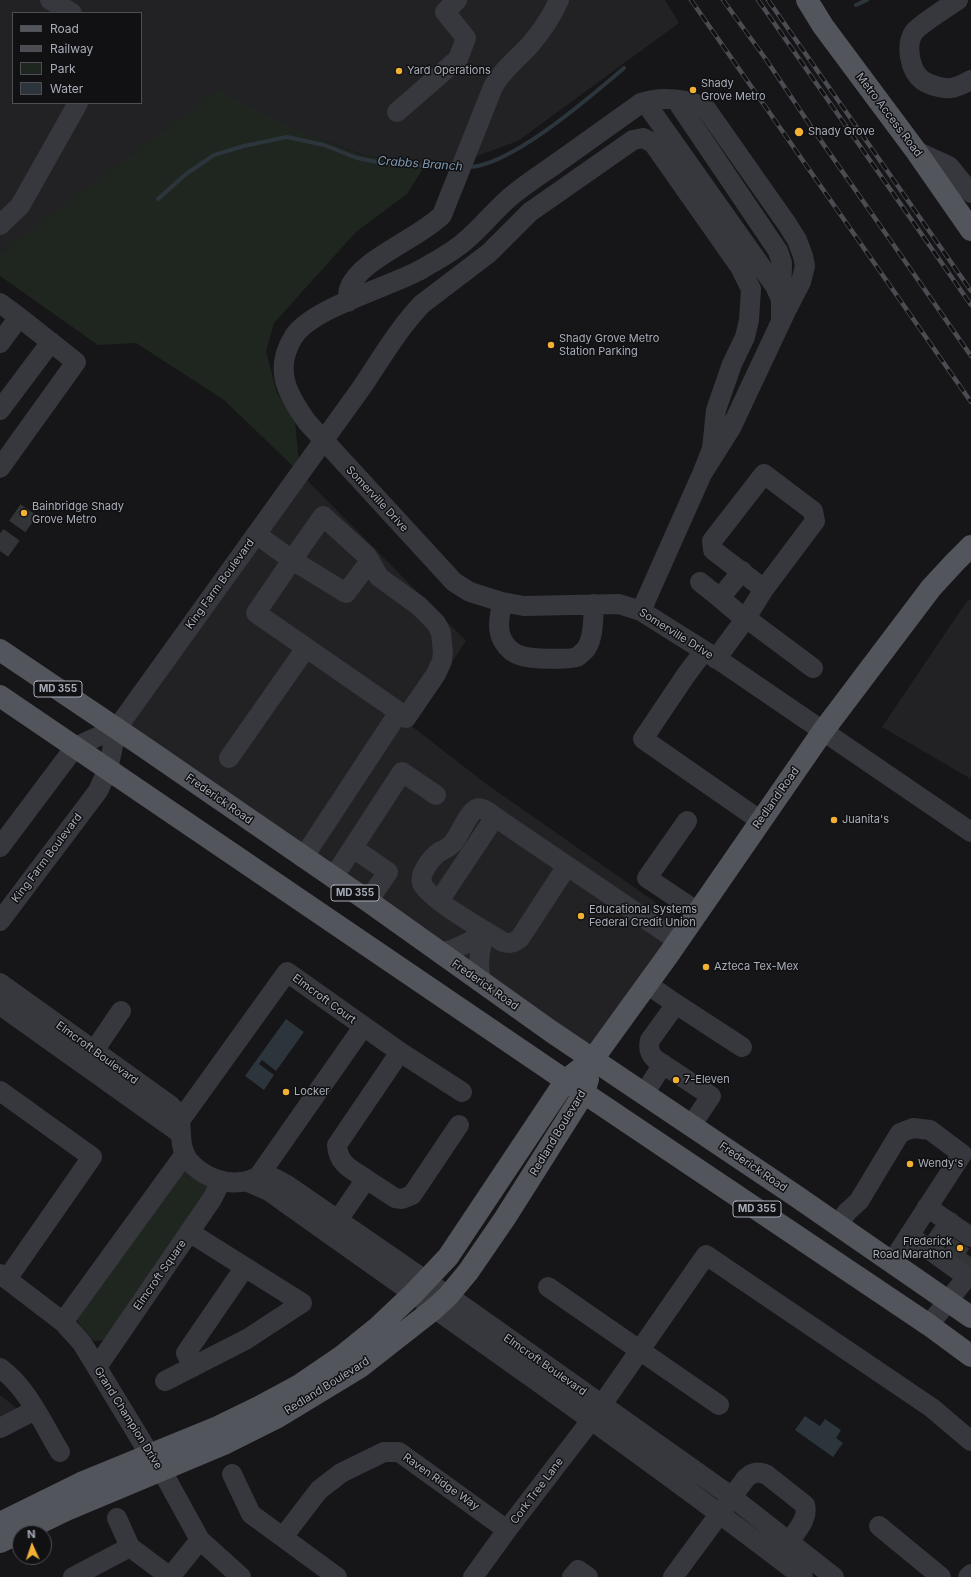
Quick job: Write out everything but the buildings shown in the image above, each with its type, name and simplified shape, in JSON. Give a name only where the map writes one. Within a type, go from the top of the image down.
[{"type":"main road","name":"Metro Access Road","points":[[807,0],[823,26],[916,151],[971,230]]},
{"type":"main road","name":"Redland Road","points":[[593,1059],[678,941],[823,731],[932,588],[971,546]]},
{"type":"main road","name":"Frederick Road","points":[[0,650],[117,728],[481,982],[971,1317]]},
{"type":"main road","name":"MD 355","points":[[0,696],[584,1093],[929,1325],[971,1356]]},
{"type":"main road","name":"Redland Boulevard","points":[[0,1542],[66,1510],[218,1427],[298,1386],[342,1356],[378,1327],[419,1288],[452,1251],[566,1080],[593,1059]]},
{"type":"main road","name":"Redland Boulevard","points":[[0,1523],[81,1483],[226,1443],[276,1418],[360,1367],[441,1303],[468,1272],[505,1218],[584,1093],[593,1059]]},
{"type":"street","points":[[50,0],[70,12]]},
{"type":"street","points":[[397,112],[458,58],[466,38],[445,12],[457,0]]},
{"type":"street","points":[[348,302],[349,290],[353,282],[369,265],[437,221],[445,211],[483,112],[498,78],[530,44],[554,10],[558,0]]},
{"type":"street","points":[[958,0],[914,32],[908,44],[909,55],[913,68],[921,80],[931,85],[951,88],[961,86],[971,80]]},
{"type":"street","points":[[641,611],[702,474],[731,428],[781,320],[801,282],[805,266],[797,240],[707,110],[692,102],[658,99],[645,102],[775,286],[781,299]]},
{"type":"street","points":[[676,100],[778,250],[782,263],[781,320]]},
{"type":"street","name":"Somerville Drive","points":[[645,102],[516,192],[465,242],[453,250],[420,270],[326,312],[303,326],[289,345],[284,359],[283,372],[291,401],[306,422],[454,582],[470,592],[502,602],[532,606],[619,604],[641,611],[710,655],[971,832]]},
{"type":"street","points":[[0,225],[20,206],[77,104]]},
{"type":"street","name":"King Farm Boulevard","points":[[0,921],[98,791],[108,769],[117,728],[362,387],[394,338],[422,304],[489,253],[530,212],[633,140],[643,138],[652,143],[740,267],[751,289],[749,320],[745,337],[732,364],[716,410],[712,449],[702,474]]},
{"type":"street","points":[[916,151],[949,166],[971,193]]},
{"type":"street","points":[[0,303],[76,362],[0,468]]},
{"type":"street","points":[[0,343],[19,317]]},
{"type":"street","points":[[0,410],[51,342]]},
{"type":"street","points":[[761,821],[643,739],[686,675],[710,655],[746,618],[764,588],[815,521],[813,511],[764,474],[712,541],[713,550],[764,588]]},
{"type":"street","points":[[324,516],[367,556],[370,561],[379,577],[429,615],[439,628],[443,642],[442,661],[436,674],[406,718],[256,613],[324,516]]},
{"type":"street","points":[[256,534],[292,560],[346,593],[370,561]]},
{"type":"street","points":[[720,598],[742,572]]},
{"type":"street","points":[[700,582],[739,614],[813,668]]},
{"type":"street","points":[[502,602],[498,622],[499,633],[508,648],[523,656],[566,659],[576,657],[586,648],[592,632],[594,604]]},
{"type":"street","points":[[229,758],[306,648]]},
{"type":"street","points":[[303,858],[399,712]]},
{"type":"street","points":[[0,848],[75,746],[117,728]]},
{"type":"street","points":[[333,878],[402,772],[436,796]]},
{"type":"street","points":[[567,866],[520,938],[509,944],[503,942],[437,900],[424,888],[422,883],[422,875],[437,853],[451,845],[476,809],[483,809],[678,941]]},
{"type":"street","points":[[437,900],[495,817]]},
{"type":"street","points":[[687,822],[647,878],[698,912]]},
{"type":"street","points":[[353,848],[388,872],[368,902]]},
{"type":"street","points":[[440,953],[454,950],[486,931]]},
{"type":"street","points":[[481,982],[478,969],[480,951],[486,931]]},
{"type":"street","name":"Elmcroft Court","points":[[180,1128],[287,972],[363,1027],[252,1179]]},
{"type":"street","name":"Elmcroft Boulevard","points":[[0,983],[85,1054],[180,1128],[181,1144],[185,1154],[200,1171],[221,1181],[233,1182],[268,1176],[287,1185],[338,1220],[419,1288]]},
{"type":"street","points":[[647,984],[742,1047]]},
{"type":"street","points":[[676,1004],[650,1040],[648,1046],[650,1054],[711,1096],[691,1126]]},
{"type":"street","name":"Elmcroft Boulevard","points":[[0,1005],[85,1054]]},
{"type":"street","points":[[85,1054],[116,1008]]},
{"type":"street","points":[[363,1027],[462,1092]]},
{"type":"street","points":[[400,1052],[337,1145],[337,1154],[341,1161],[395,1198],[402,1199],[412,1195],[459,1125]]},
{"type":"street","points":[[644,1094],[663,1064]]},
{"type":"street","points":[[0,1091],[92,1157],[4,1277]]},
{"type":"street","points":[[838,1225],[847,1212],[859,1201],[900,1133],[913,1128],[930,1130],[962,1154],[963,1169],[927,1207],[892,1262]]},
{"type":"street","points":[[63,1322],[185,1154]]},
{"type":"street","name":"Elmcroft Boulevard","points":[[252,1179],[269,1192],[419,1288],[597,1412],[732,1497],[834,1577]]},
{"type":"street","points":[[338,1220],[366,1179]]},
{"type":"street","name":"Elmcroft Square","points":[[97,1367],[212,1199],[221,1181]]},
{"type":"street","points":[[927,1207],[950,1222],[962,1259],[947,1301],[929,1325]]},
{"type":"street","points":[[930,1250],[950,1222]]},
{"type":"street","points":[[165,1381],[247,1339],[302,1303],[189,1232]]},
{"type":"street","points":[[909,1235],[930,1250],[962,1259]]},
{"type":"street","name":"Cork Tree Lane","points":[[473,1577],[597,1412],[706,1255],[932,1408],[971,1440]]},
{"type":"street","points":[[193,1367],[186,1353],[245,1267]]},
{"type":"street","name":"Grand Champion Drive","points":[[4,1277],[63,1322],[82,1343],[155,1462],[200,1540],[241,1577]]},
{"type":"street","points":[[548,1287],[719,1405]]},
{"type":"street","points":[[0,1368],[20,1386],[60,1452]]},
{"type":"street","points":[[0,1428],[35,1410]]},
{"type":"street","name":"Elmcroft Boulevard","points":[[597,1412],[720,1513],[803,1577]]},
{"type":"street","name":"Raven Ridge Way","points":[[283,1537],[319,1490],[341,1473],[384,1452],[398,1452],[507,1530]]},
{"type":"street","points":[[673,1577],[746,1478],[752,1473],[760,1472],[766,1475],[803,1502],[806,1509],[804,1519],[789,1542]]},
{"type":"street","points":[[232,1474],[251,1514],[337,1577]]},
{"type":"street","points":[[117,1518],[123,1552]]},
{"type":"street","points":[[879,1526],[941,1577]]},
{"type":"street","points":[[123,1552],[170,1577],[200,1540]]},
{"type":"street","points":[[73,1577],[123,1552]]},
{"type":"street","points":[[98,1577],[123,1552]]},
{"type":"street","points":[[572,1577],[578,1570],[588,1577]]},
{"type":"street","points":[[968,1577],[971,1574]]},
{"type":"shaded area","points":[[0,0],[665,0],[679,23],[518,141],[455,164],[366,156],[306,134],[188,117],[0,253]]},
{"type":"shaded area","points":[[300,473],[466,641],[409,724],[485,783],[688,925],[598,1063],[117,728]]},
{"type":"shaded area","points":[[971,599],[971,779],[882,727],[967,601]]},
{"type":"shaded area","points":[[0,1395],[19,1410],[0,1421]]},
{"type":"green space","points":[[218,90],[306,134],[365,156],[427,162],[407,194],[356,232],[274,323],[266,351],[277,393],[295,421],[300,473],[224,400],[136,343],[98,345],[0,276],[0,253]]},
{"type":"green space","points":[[186,1170],[209,1187],[105,1340],[94,1341],[79,1324],[77,1319],[177,1172]]},
{"type":"water","points":[[286,1019],[304,1032],[276,1071],[262,1060],[259,1064],[274,1075],[264,1090],[245,1076]]},
{"type":"water","points":[[805,1416],[820,1426],[825,1419],[841,1430],[836,1438],[843,1443],[833,1457],[795,1430]]},
{"type":"waterway","name":"Crabbs Branch","points":[[856,5],[867,0]]},
{"type":"waterway","name":"Crabbs Branch","points":[[467,167],[484,164],[505,156],[526,143],[571,112],[624,68]]},
{"type":"waterway","name":"Crabbs Branch","points":[[158,199],[186,174],[214,155],[244,146],[287,137],[324,145],[357,158],[387,164],[454,167]]},
{"type":"tunnel","points":[[0,551],[33,504]]},
{"type":"tunnel","points":[[951,1258],[961,1243]]},
{"type":"tunnel","points":[[964,1267],[971,1257]]},
{"type":"railway","points":[[691,0],[971,402]]},
{"type":"railway","points":[[723,0],[765,58],[971,356]]},
{"type":"railway","points":[[758,0],[971,305]]},
{"type":"railway","points":[[768,0],[971,291]]},
{"type":"place","name":"Yard Operations","points":[[399,71]]},
{"type":"place","name":"Shady Grove Metro","points":[[693,90]]},
{"type":"place","name":"Shady Grove","points":[[799,132]]},
{"type":"place","name":"Shady Grove Metro Station Parking","points":[[551,345]]},
{"type":"place","name":"Bainbridge Shady Grove Metro","points":[[24,513]]},
{"type":"place","name":"Juanita's","points":[[834,820]]},
{"type":"place","name":"Educational Systems Federal Credit Union","points":[[581,916]]},
{"type":"place","name":"Azteca Tex-Mex","points":[[706,967]]},
{"type":"place","name":"7-Eleven","points":[[676,1080]]},
{"type":"place","name":"Locker","points":[[286,1092]]},
{"type":"place","name":"Wendy's","points":[[910,1164]]},
{"type":"place","name":"Frederick Road Marathon","points":[[960,1248]]}]
